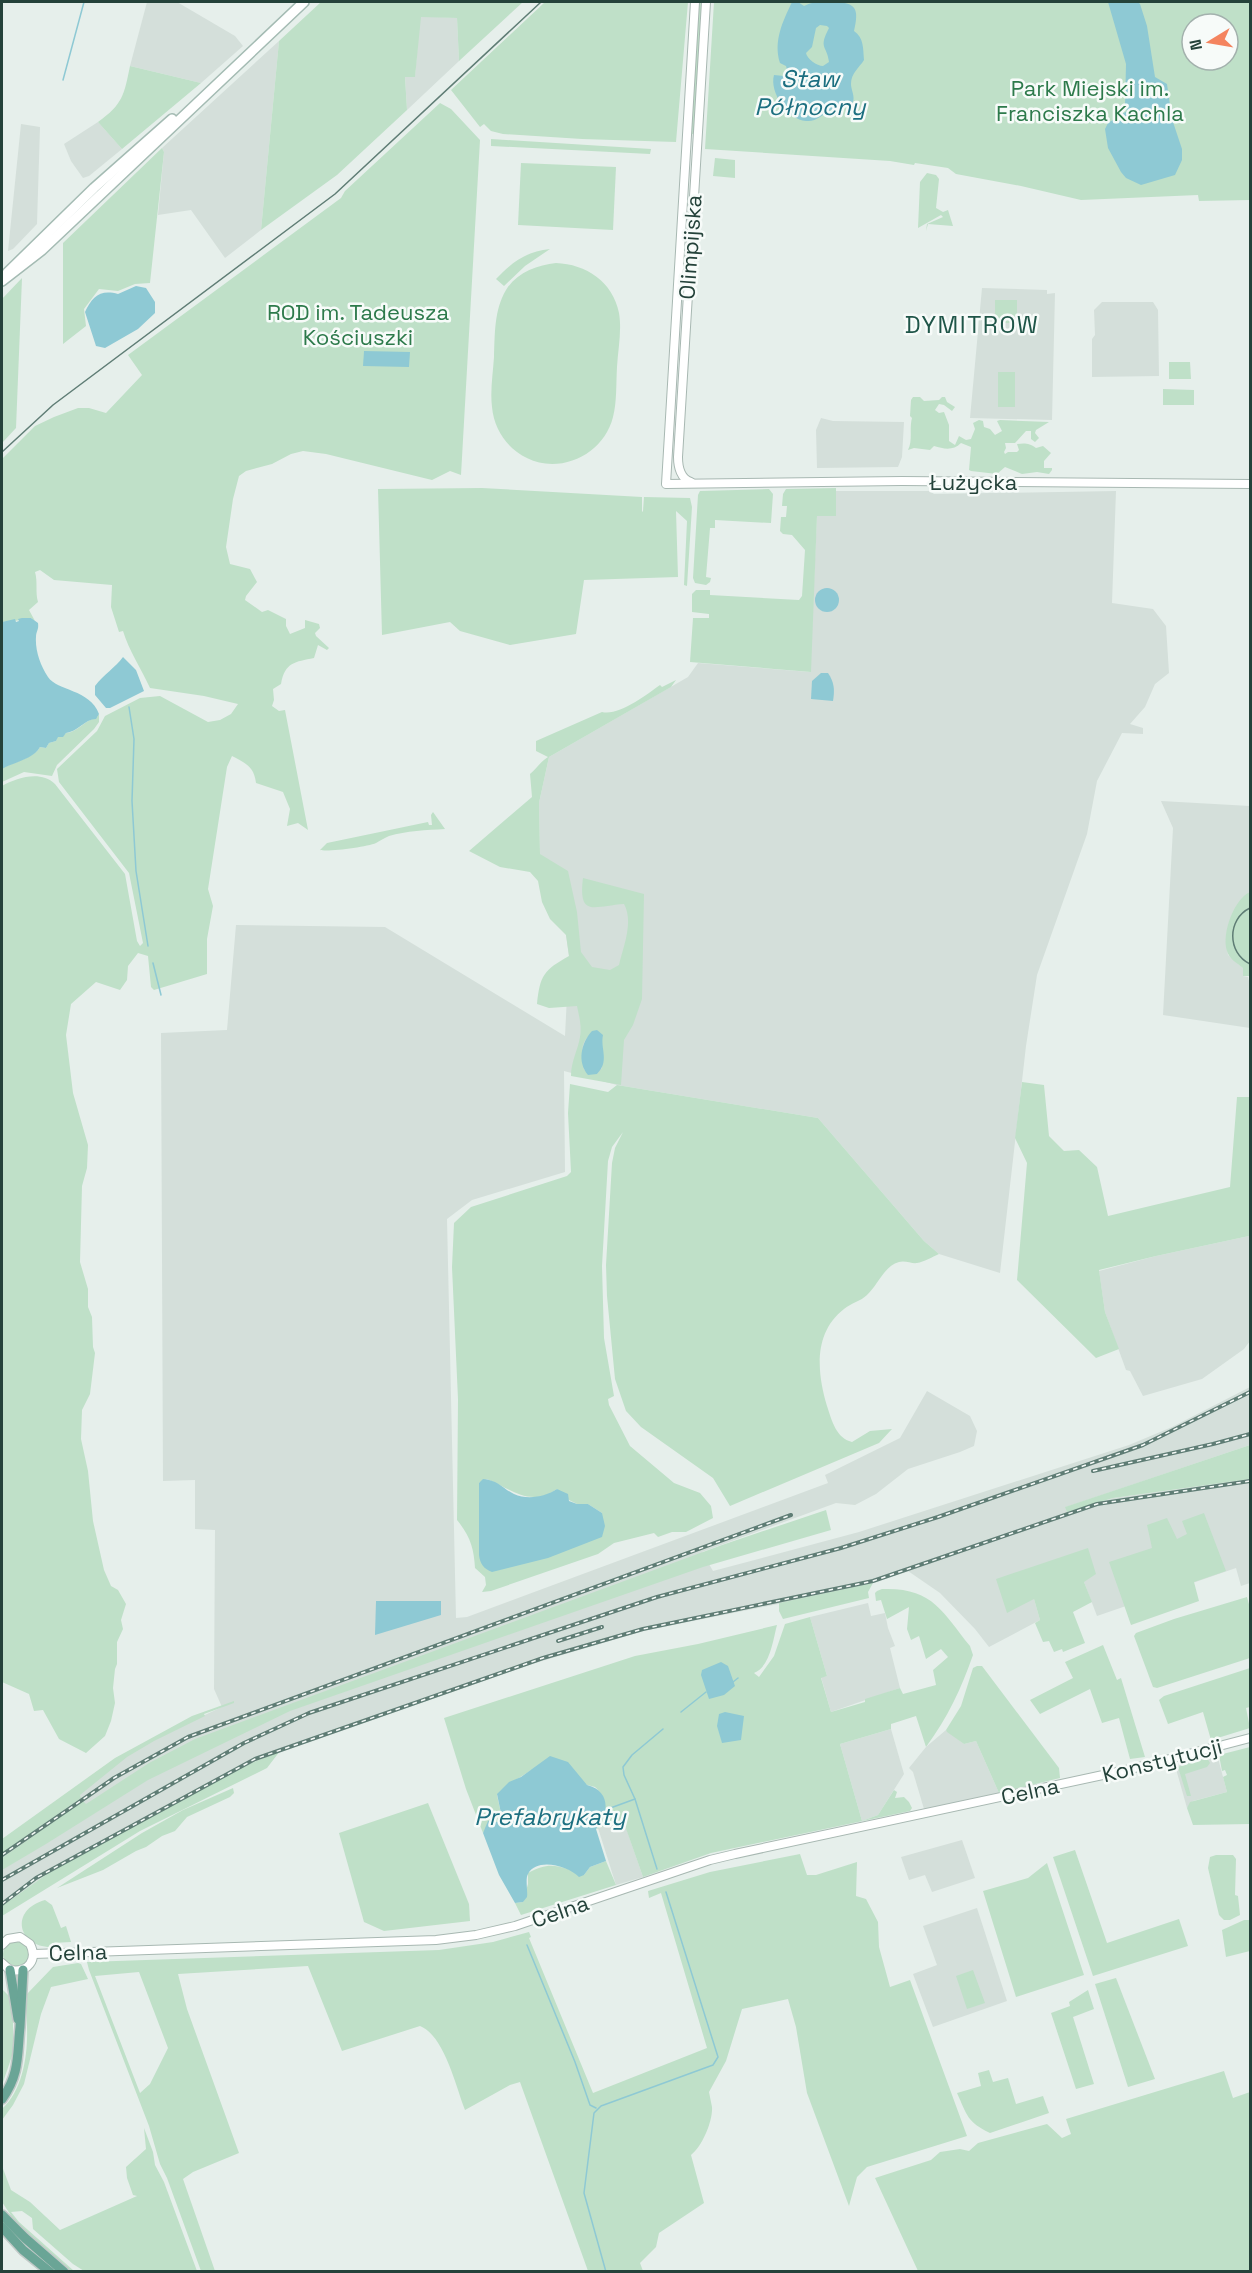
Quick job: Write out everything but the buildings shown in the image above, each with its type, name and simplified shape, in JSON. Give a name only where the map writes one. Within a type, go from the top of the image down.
[{"type":"main road","points":[[2,280],[21,257],[130,155],[174,117],[199,100],[304,2]]},
{"type":"main road","points":[[10,1970],[20,2027]]},
{"type":"main road","points":[[2,2099],[12,2081],[18,2063],[23,1970]]},
{"type":"main road","points":[[2,2215],[64,2271]]},
{"type":"main road","points":[[2,2227],[23,2250],[50,2271]]},
{"type":"street","name":"Olimpijska","points":[[666,484],[695,2]]},
{"type":"street","name":"Olimpijska","points":[[696,484],[687,481],[682,476],[678,457],[706,2]]},
{"type":"street","name":"Łużycka","points":[[666,484],[902,481],[1251,484]]},
{"type":"street","name":"Konstytucji","points":[[1073,1781],[1157,1764],[1251,1738]]},
{"type":"street","name":"Celna","points":[[34,1954],[422,1940],[476,1935],[528,1922],[710,1860],[1073,1781]]},
{"type":"street","points":[[2,1945],[8,1939],[20,1937],[30,1944],[34,1954],[30,1965],[23,1970],[10,1970],[2,1963]]},
{"type":"shaded area","points":[[147,2],[177,2],[235,36],[243,46],[201,83],[130,66]]},
{"type":"shaded area","points":[[420,16],[457,18],[459,61],[407,110],[405,76],[415,76]]},
{"type":"shaded area","points":[[279,41],[261,230],[225,258],[191,210],[158,215],[164,152],[162,148]]},
{"type":"shaded area","points":[[98,122],[122,149],[89,176],[83,178],[71,161],[64,144]]},
{"type":"shaded area","points":[[21,124],[40,127],[37,224],[13,249],[8,251]]},
{"type":"shaded area","points":[[982,288],[1047,290],[1047,294],[1055,293],[1052,420],[970,418]]},
{"type":"shaded area","points":[[1102,302],[1153,302],[1158,310],[1159,376],[1092,377],[1094,310]]},
{"type":"shaded area","points":[[821,418],[833,421],[904,422],[902,457],[898,467],[817,468],[816,430]]},
{"type":"shaded area","points":[[836,491],[930,491],[934,494],[1116,491],[1112,603],[1153,609],[1166,626],[1169,673],[1155,684],[1145,707],[1130,724],[1143,728],[1143,734],[1122,733],[1097,781],[1087,834],[1037,975],[1026,1046],[1000,1273],[939,1254],[924,1241],[818,1118],[617,1085],[564,1071],[565,1172],[472,1200],[447,1219],[456,1618],[467,1617],[828,1483],[825,1475],[900,1438],[927,1391],[970,1416],[977,1431],[974,1446],[908,1469],[876,1494],[855,1505],[836,1503],[702,1552],[713,1571],[859,1532],[1129,1445],[1172,1427],[1250,1387],[1250,1445],[1066,1507],[1067,1512],[1113,1498],[1250,1479],[1250,1583],[1241,1586],[1236,1568],[1097,1616],[1084,1582],[1034,1599],[1040,1620],[989,1647],[940,1593],[908,1571],[853,1589],[643,1631],[532,1664],[242,1767],[50,1872],[2,1906],[2,1850],[95,1773],[162,1735],[222,1707],[214,1689],[215,1530],[195,1529],[195,1480],[163,1481],[161,1033],[227,1030],[236,925],[385,927],[565,1036],[569,956],[566,935],[540,854],[539,803],[549,757],[688,677],[698,663],[810,672],[817,515],[835,516]]},
{"type":"shaded area","points":[[1161,801],[1250,806],[1250,892],[1234,911],[1226,941],[1228,955],[1243,968],[1243,976],[1248,977],[1250,1028],[1163,1015],[1173,828]]},
{"type":"shaded area","points":[[1249,1236],[1250,1341],[1244,1349],[1202,1379],[1143,1396],[1130,1371],[1126,1370],[1105,1312],[1099,1271]]},
{"type":"shaded area","points":[[868,1603],[871,1616],[885,1613],[895,1646],[890,1648],[900,1688],[831,1712],[821,1677],[827,1676],[810,1617]]},
{"type":"shaded area","points":[[891,1729],[904,1774],[878,1815],[862,1821],[840,1744]]},
{"type":"shaded area","points":[[946,1730],[964,1744],[976,1741],[999,1793],[924,1809],[913,1772],[909,1768],[926,1747]]},
{"type":"shaded area","points":[[1221,1753],[1218,1758],[1227,1792],[1193,1801],[1187,1808],[1177,1766]]},
{"type":"shaded area","points":[[623,1819],[643,1877],[616,1885],[598,1828]]},
{"type":"shaded area","points":[[962,1840],[975,1878],[932,1892],[925,1875],[909,1880],[901,1857]]},
{"type":"shaded area","points":[[977,1908],[1007,2001],[933,2027],[913,1974],[937,1965],[923,1926]]},
{"type":"green space","points":[[321,2],[523,2],[459,61],[457,18],[421,17],[415,77],[405,77],[407,110],[337,175],[261,230],[279,41]]},
{"type":"green space","points":[[545,2],[688,2],[676,142],[503,134],[491,131],[484,124],[480,127],[451,90]]},
{"type":"green space","points":[[699,2],[703,2],[694,134],[690,134]]},
{"type":"green space","name":"Park Miejski im. Franciszka Kachla","points":[[714,2],[1250,2],[1250,200],[1199,201],[1198,195],[1081,200],[956,174],[948,168],[890,161],[705,149]]},
{"type":"green space","points":[[130,66],[201,83],[122,149],[98,122],[118,104]]},
{"type":"green space","name":"ROD im. Tadeusza Kościuszki","points":[[440,103],[451,109],[480,140],[461,475],[450,471],[432,480],[326,454],[303,451],[291,454],[272,464],[246,471],[239,476],[226,547],[230,564],[250,569],[257,582],[245,600],[262,612],[268,610],[286,619],[286,626],[290,634],[305,628],[305,620],[319,624],[320,628],[315,633],[316,636],[329,648],[327,650],[318,645],[314,658],[292,664],[285,671],[281,684],[273,689],[272,706],[279,711],[285,710],[308,830],[298,823],[287,826],[290,809],[283,792],[256,783],[251,769],[232,756],[227,767],[208,889],[213,906],[207,939],[207,974],[154,990],[151,987],[148,956],[138,953],[128,966],[127,980],[120,990],[96,982],[71,1004],[66,1035],[73,1093],[88,1145],[87,1168],[82,1186],[80,1262],[88,1289],[88,1307],[92,1317],[95,1353],[90,1394],[82,1410],[81,1439],[88,1471],[93,1521],[104,1570],[111,1586],[118,1590],[126,1604],[121,1620],[123,1629],[117,1642],[117,1664],[113,1688],[115,1703],[111,1721],[105,1736],[86,1753],[59,1739],[43,1710],[34,1711],[29,1694],[2,1682],[2,786],[14,780],[36,776],[55,784],[125,874],[137,941],[140,946],[143,943],[129,873],[59,782],[57,769],[97,731],[105,716],[140,698],[160,696],[208,722],[220,720],[231,714],[238,704],[150,688],[123,631],[119,632],[111,607],[112,585],[54,580],[40,570],[35,572],[38,602],[29,610],[35,621],[31,618],[2,622],[2,459],[35,426],[54,417],[78,408],[89,408],[106,413],[142,375],[128,355],[341,198],[345,191]]},
{"type":"green space","points":[[491,139],[651,149],[650,154],[491,146]]},
{"type":"green space","points":[[162,148],[164,152],[150,283],[135,284],[118,291],[99,289],[84,309],[86,326],[63,344],[63,243]]},
{"type":"green space","points":[[715,158],[735,160],[735,178],[713,176]]},
{"type":"green space","points":[[521,163],[616,167],[613,230],[518,225]]},
{"type":"green space","points":[[927,173],[936,175],[939,179],[936,208],[943,212],[948,210],[953,226],[928,224],[926,231],[927,224],[943,217],[941,215],[918,228],[920,182]]},
{"type":"green space","points":[[550,249],[525,266],[504,286],[496,279],[520,258]]},
{"type":"green space","points":[[556,263],[588,271],[611,292],[619,313],[620,340],[615,405],[610,427],[598,444],[582,457],[552,464],[530,459],[511,447],[504,439],[494,419],[491,395],[496,322],[502,298],[510,284],[521,275],[534,268]]},
{"type":"green space","points":[[22,278],[16,428],[2,443],[2,299]]},
{"type":"green space","points":[[995,300],[1017,300],[1017,323],[995,323]]},
{"type":"green space","points":[[1169,362],[1190,362],[1191,379],[1169,379]]},
{"type":"green space","points":[[998,372],[1015,372],[1015,407],[998,407]]},
{"type":"green space","points":[[1163,389],[1194,390],[1194,405],[1163,405]]},
{"type":"green space","points":[[913,397],[920,397],[924,401],[939,400],[945,397],[947,402],[955,407],[952,411],[939,404],[935,410],[939,413],[944,412],[949,425],[949,441],[955,445],[959,436],[966,440],[971,439],[975,429],[973,423],[979,420],[983,421],[984,427],[990,429],[995,435],[1002,431],[997,421],[1000,420],[1049,422],[1036,430],[1035,433],[1039,438],[1035,442],[1031,439],[1031,431],[1026,431],[1015,443],[1005,443],[1004,452],[1005,454],[1017,452],[1019,450],[1017,444],[1027,444],[1036,448],[1043,446],[1051,453],[1044,461],[1044,468],[1052,468],[1052,470],[1049,474],[1037,472],[1022,474],[1005,467],[997,474],[971,471],[969,470],[971,447],[961,443],[952,448],[934,446],[930,450],[914,448],[908,450]]},
{"type":"green space","points":[[482,488],[642,497],[642,512],[644,497],[690,498],[692,507],[687,586],[684,585],[687,521],[676,511],[678,577],[584,580],[576,634],[510,645],[460,631],[450,622],[382,635],[378,489]]},
{"type":"green space","points":[[836,488],[836,516],[817,516],[811,672],[690,662],[693,618],[709,618],[709,614],[692,612],[692,594],[696,590],[710,590],[710,595],[799,600],[802,596],[805,550],[792,535],[783,534],[780,531],[781,517],[786,517],[787,506],[782,506],[783,494],[786,489]]},
{"type":"green space","points":[[769,489],[773,494],[771,523],[715,520],[715,528],[710,528],[706,577],[711,578],[710,582],[706,585],[695,583],[693,578],[700,491]]},
{"type":"green space","points":[[676,680],[671,687],[549,757],[539,803],[540,854],[568,871],[577,912],[581,952],[592,967],[610,970],[619,965],[627,935],[628,919],[624,904],[590,907],[586,904],[582,891],[583,878],[644,894],[642,999],[633,1025],[624,1040],[621,1085],[571,1076],[581,1033],[577,1006],[549,1008],[537,1004],[545,974],[569,956],[566,935],[550,919],[542,902],[538,881],[530,872],[500,867],[469,851],[532,797],[530,774],[548,757],[536,751],[536,741],[602,712],[624,708],[660,685],[662,687]],"holes":[[[597,1030],[601,1039],[602,1068],[597,1074],[584,1070],[582,1052],[584,1042]]]},
{"type":"green space","points":[[99,714],[99,722],[94,729],[57,765],[52,776],[24,772],[2,782],[2,768],[29,756],[40,747],[46,748],[49,743],[56,741],[57,737],[62,737]]},
{"type":"green space","points":[[433,812],[445,829],[396,834],[357,848],[320,850],[327,843],[428,822],[432,825]]},
{"type":"green space","points":[[1250,892],[1250,976],[1243,976],[1243,968],[1228,954],[1226,935],[1239,901]]},
{"type":"green space","points":[[1022,1082],[1044,1085],[1049,1136],[1064,1151],[1079,1150],[1097,1167],[1108,1216],[1230,1187],[1237,1097],[1250,1097],[1249,1236],[1099,1270],[1105,1312],[1119,1349],[1096,1358],[1017,1280],[1027,1163],[1015,1138]]},
{"type":"green space","points":[[570,1084],[608,1092],[617,1085],[818,1118],[924,1241],[939,1254],[920,1262],[901,1262],[889,1267],[867,1295],[847,1307],[834,1319],[822,1342],[821,1380],[829,1412],[838,1433],[852,1442],[870,1431],[892,1429],[879,1443],[730,1506],[713,1478],[641,1427],[626,1411],[615,1379],[606,1265],[612,1163],[615,1148],[623,1132],[612,1147],[608,1161],[602,1266],[604,1338],[614,1396],[608,1399],[609,1405],[630,1446],[674,1483],[700,1493],[711,1506],[713,1518],[686,1532],[672,1532],[658,1537],[654,1533],[614,1543],[598,1554],[491,1591],[482,1592],[486,1585],[485,1577],[475,1568],[470,1542],[457,1520],[458,1399],[452,1267],[454,1223],[471,1207],[567,1176],[571,1172],[568,1113]],"holes":[[[487,1479],[529,1497],[538,1497],[557,1489],[569,1500],[577,1504],[588,1504],[602,1513],[479,1555],[479,1483]]]},
{"type":"green space","points":[[1250,1445],[1250,1479],[1113,1498],[1067,1512],[1065,1507]]},
{"type":"green space","points":[[826,1510],[831,1530],[703,1567],[290,1711],[148,1780],[2,1870],[2,1858],[83,1801],[86,1804],[149,1763],[195,1739],[722,1545]]},
{"type":"green space","points":[[1204,1513],[1226,1571],[1194,1582],[1199,1601],[1131,1625],[1109,1562],[1152,1548],[1147,1525],[1167,1518],[1177,1539],[1187,1534],[1182,1521]]},
{"type":"green space","points":[[1088,1548],[1096,1574],[1084,1582],[1092,1602],[1073,1612],[1085,1643],[1063,1652],[1062,1649],[1054,1652],[1049,1641],[1043,1642],[1035,1623],[1040,1620],[1034,1599],[1007,1613],[996,1579]]},
{"type":"green space","points":[[873,1583],[868,1592],[869,1598],[783,1619],[779,1611],[779,1603]]},
{"type":"green space","points":[[882,1589],[913,1592],[934,1604],[970,1646],[973,1655],[953,1702],[926,1747],[916,1716],[891,1724],[891,1729],[840,1744],[862,1821],[878,1815],[894,1790],[897,1792],[895,1798],[904,1797],[909,1802],[912,1808],[910,1811],[711,1853],[643,1877],[623,1820],[596,1829],[602,1819],[604,1808],[602,1796],[595,1787],[531,1770],[497,1795],[502,1818],[498,1822],[492,1821],[483,1833],[466,1789],[444,1718],[635,1656],[777,1625],[767,1659],[764,1665],[754,1673],[759,1677],[774,1656],[785,1624],[810,1617],[827,1676],[821,1678],[831,1712],[900,1688],[903,1694],[936,1685],[933,1670],[948,1657],[941,1649],[926,1659],[919,1636],[911,1640],[907,1629],[909,1607],[887,1619],[881,1600],[876,1601],[875,1593]]},
{"type":"green space","points":[[1247,1597],[1250,1608],[1250,1658],[1157,1688],[1153,1687],[1134,1636],[1136,1633]]},
{"type":"green space","points":[[1103,1645],[1117,1680],[1121,1678],[1145,1757],[1130,1759],[1119,1718],[1102,1723],[1090,1689],[1040,1714],[1030,1700],[1073,1678],[1065,1662]]},
{"type":"green space","points":[[982,1666],[1059,1768],[1060,1778],[999,1793],[976,1741],[964,1744],[947,1732],[946,1730],[961,1706],[973,1668]]},
{"type":"green space","points":[[1250,1668],[1250,1707],[1246,1708],[1250,1728],[1211,1740],[1203,1712],[1168,1724],[1159,1700],[1164,1696]]},
{"type":"green space","points":[[234,1701],[234,1703],[204,1714],[205,1716],[127,1757],[80,1795],[81,1798],[2,1853],[2,1839],[115,1758],[192,1716]]},
{"type":"green space","points":[[1250,1747],[1250,1824],[1193,1825],[1187,1808],[1190,1802],[1227,1792],[1223,1777],[1227,1775],[1225,1770],[1222,1771],[1219,1755]]},
{"type":"green space","points":[[280,1751],[267,1768],[140,1831],[2,1916],[2,1906],[50,1872],[242,1767]]},
{"type":"green space","points":[[1207,1758],[1210,1763],[1207,1767],[1185,1774],[1191,1796],[1187,1796],[1178,1767]]},
{"type":"green space","points":[[233,1788],[234,1793],[230,1797],[187,1817],[175,1831],[103,1870],[57,1888],[142,1833],[183,1810]]},
{"type":"green space","points":[[428,1803],[469,1904],[470,1921],[384,1931],[364,1922],[339,1833]]},
{"type":"green space","points":[[1075,1850],[1107,1943],[1179,1919],[1188,1946],[1093,1976],[1053,1857]]},
{"type":"green space","points":[[800,1854],[807,1875],[816,1875],[857,1862],[856,1896],[866,1899],[878,1922],[879,1947],[890,1987],[910,1980],[967,2136],[867,2167],[857,2177],[849,2206],[807,2093],[796,2027],[788,1999],[742,2009],[726,2061],[709,2092],[712,2113],[709,2126],[703,2140],[691,2155],[704,2203],[659,2233],[656,2247],[640,2263],[643,2271],[588,2271],[520,2082],[510,2085],[465,2110],[442,2050],[428,2031],[420,2026],[342,2051],[308,1966],[178,1974],[187,2009],[239,2153],[193,2172],[183,2179],[215,2271],[201,2271],[87,1962],[439,1950],[493,1942],[529,1932],[531,1937],[529,1938],[593,2093],[707,2048],[661,1893],[649,1898],[648,1891],[710,1872]],"holes":[[[139,1972],[168,2048],[150,2084],[140,2093],[95,1976]]]},
{"type":"green space","points":[[1233,1855],[1236,1859],[1235,1895],[1238,1896],[1240,1915],[1230,1920],[1224,1920],[1219,1915],[1208,1868],[1210,1857]]},
{"type":"green space","points":[[606,1861],[616,1885],[521,1915],[515,1903],[523,1902],[528,1884],[528,1873],[543,1867],[556,1866],[584,1875],[590,1867]]},
{"type":"green space","points":[[1047,1863],[1084,1975],[1016,1997],[983,1891],[1028,1878]]},
{"type":"green space","points":[[45,1900],[52,1905],[61,1928],[66,1926],[71,1942],[52,1943],[51,1947],[31,1941],[25,1935],[22,1919],[26,1912]]},
{"type":"green space","points":[[1244,1920],[1250,1920],[1250,1951],[1226,1957],[1222,1930]]},
{"type":"green space","points":[[16,1941],[25,1945],[29,1954],[25,1963],[16,1967],[7,1963],[3,1954],[7,1945]]},
{"type":"green space","points":[[81,1964],[88,1979],[51,1987],[41,2014],[24,2084],[2,2120],[2,2109],[15,2092],[23,2071],[27,2037],[27,1994],[53,1967]]},
{"type":"green space","points":[[973,1970],[985,2003],[967,2009],[956,1976]]},
{"type":"green space","points":[[1116,1978],[1155,2079],[1128,2087],[1095,1984]]},
{"type":"green space","points":[[2,1989],[9,1996],[13,2010],[13,2053],[2,2085]]},
{"type":"green space","points":[[1088,1990],[1094,2009],[1073,2017],[1094,2084],[1076,2089],[1051,2013],[1070,2006],[1069,2002]]},
{"type":"green space","points":[[989,2070],[993,2082],[1008,2078],[1016,2104],[1043,2096],[1049,2113],[990,2133],[977,2125],[969,2117],[957,2093],[981,2086],[978,2073]]},
{"type":"green space","points":[[1224,2071],[1233,2098],[1250,2092],[1250,2271],[918,2271],[875,2178],[931,2160],[940,2152],[960,2149],[969,2151],[978,2143],[1047,2124],[1062,2138],[1071,2134],[1066,2119]]},
{"type":"green space","points":[[144,2128],[155,2165],[164,2182],[197,2271],[84,2271],[33,2229],[32,2218],[22,2211],[11,2212],[19,2222],[74,2271],[68,2271],[16,2223],[2,2202],[2,2166],[11,2190],[30,2202],[60,2230],[137,2196],[133,2195],[126,2167],[146,2149]]},
{"type":"water","name":"Staw Północny","points":[[792,2],[798,2],[804,6],[817,2],[840,2],[851,5],[856,12],[854,31],[863,47],[864,60],[852,77],[854,99],[852,104],[833,109],[810,121],[793,116],[781,104],[774,89],[774,75],[785,78],[788,73],[786,66],[780,63],[778,39]],"holes":[[[820,25],[829,28],[824,47],[829,62],[821,66],[810,60],[806,53],[812,47],[816,28]]]},
{"type":"water","points":[[1108,2],[1138,2],[1140,4],[1147,26],[1155,77],[1167,84],[1172,119],[1182,149],[1182,160],[1175,175],[1141,185],[1126,178],[1108,148],[1105,129],[1108,123],[1127,111],[1125,106],[1126,64]]},
{"type":"water","points":[[136,286],[146,288],[155,302],[155,313],[138,329],[105,348],[96,346],[85,312],[91,302],[101,294],[118,294]]},
{"type":"water","points":[[364,351],[410,352],[409,367],[363,366]]},
{"type":"water","points":[[827,588],[836,591],[839,600],[836,609],[827,612],[818,609],[815,600],[818,591]]},
{"type":"water","points":[[22,618],[31,618],[38,623],[37,652],[52,682],[81,695],[95,706],[99,714],[96,719],[66,733],[63,737],[58,737],[46,748],[40,747],[33,755],[2,769],[2,622],[15,619],[16,622]]},
{"type":"water","points":[[123,657],[136,670],[144,691],[106,708],[95,695],[95,686]]},
{"type":"water","points":[[821,673],[828,673],[832,679],[833,701],[811,699],[812,681]]},
{"type":"water","points":[[597,1030],[603,1035],[604,1060],[597,1074],[588,1075],[582,1064],[583,1047],[592,1031]]},
{"type":"water","points":[[483,1479],[493,1481],[514,1494],[525,1497],[542,1496],[557,1489],[568,1494],[569,1501],[588,1504],[602,1513],[605,1526],[602,1537],[548,1558],[489,1571],[481,1564],[479,1555],[479,1483]]},
{"type":"water","points":[[376,1601],[441,1601],[441,1615],[375,1635]]},
{"type":"water","points":[[721,1662],[728,1666],[735,1686],[724,1695],[709,1699],[701,1675],[702,1670]]},
{"type":"water","points":[[725,1712],[744,1716],[741,1740],[722,1743],[717,1726],[719,1714]]},
{"type":"water","name":"Prefabrykaty","points":[[550,1756],[568,1762],[587,1785],[595,1788],[604,1797],[604,1816],[596,1829],[606,1861],[590,1867],[584,1875],[579,1877],[553,1865],[538,1866],[532,1869],[527,1876],[527,1897],[523,1902],[515,1903],[499,1875],[483,1833],[488,1821],[498,1822],[502,1818],[497,1794],[509,1782],[521,1777]]},
{"type":"waterway","points":[[63,80],[84,2]]},
{"type":"waterway","points":[[129,707],[134,739],[132,801],[136,871],[148,946]]},
{"type":"waterway","points":[[153,963],[161,995]]},
{"type":"waterway","points":[[733,1682],[738,1678]]},
{"type":"waterway","points":[[681,1712],[706,1692]]},
{"type":"waterway","points":[[657,1869],[623,1767],[632,1755],[663,1729]]},
{"type":"waterway","points":[[605,1810],[635,1799]]},
{"type":"waterway","points":[[606,2272],[584,2193],[594,2113],[601,2106],[713,2065],[718,2057],[666,1892]]},
{"type":"waterway","points":[[527,1945],[590,2105],[596,2108]]},
{"type":"tram line","points":[[2,452],[53,405],[335,194],[541,2]]},
{"type":"tram line","points":[[1250,908],[1237,920],[1233,936],[1237,952],[1250,964]]},
{"type":"railway","points":[[2,1880],[244,1743],[309,1713],[657,1597],[841,1548],[938,1517],[1143,1445],[1250,1392]]},
{"type":"railway","points":[[1093,1471],[1250,1434]]},
{"type":"railway","points":[[2,1904],[36,1878],[255,1759],[543,1658],[643,1629],[873,1581],[1097,1504],[1250,1481]]},
{"type":"railway","points":[[2,1855],[114,1778],[188,1737],[791,1515]]},
{"type":"railway","points":[[558,1641],[602,1627]]},
{"type":"district","name":"DYMITROW","points":[[972,325]]}]
